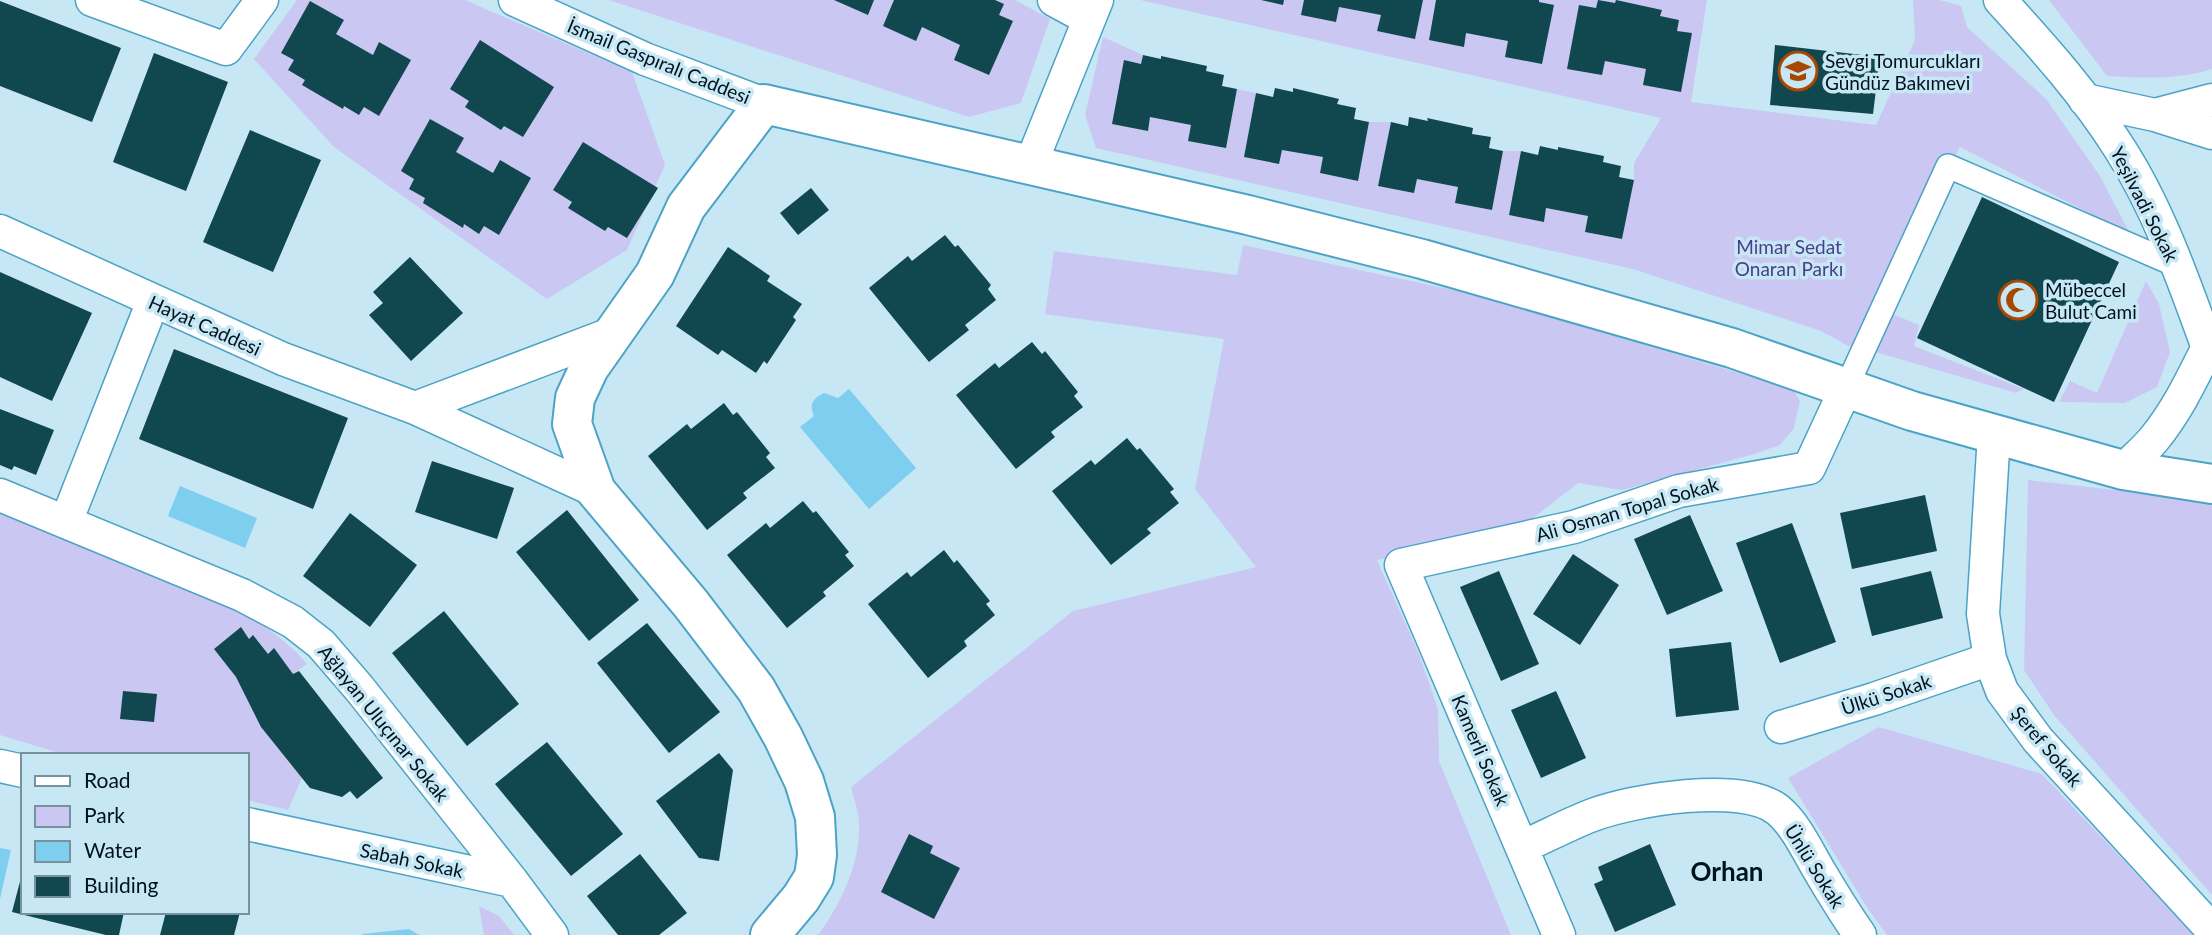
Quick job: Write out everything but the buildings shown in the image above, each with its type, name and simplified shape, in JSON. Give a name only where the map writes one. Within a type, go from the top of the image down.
[{"type":"main road","points":[[770,935],[801,898],[814,877],[817,855],[815,817],[804,781],[756,689],[691,604],[596,491],[572,424],[575,398],[589,368],[655,274],[686,207],[764,104],[1248,215],[1422,259],[1731,348],[1912,411],[2123,470],[2212,484]]},
{"type":"street","points":[[92,0],[226,49],[262,0]]},
{"type":"street","name":"İsmail Gaspıralı Caddesi","points":[[515,0],[645,59],[764,104]]},
{"type":"street","points":[[1030,166],[1093,9],[1054,0]]},
{"type":"street","name":"Yeşilvadi Sokak","points":[[2000,0],[2050,55],[2120,149],[2140,184],[2176,265],[2210,353]]},
{"type":"street","points":[[2085,100],[2155,115],[2212,133]]},
{"type":"street","points":[[2155,115],[2212,100]]},
{"type":"street","points":[[1846,388],[1948,166],[2176,265]]},
{"type":"street","name":"Hayat Caddesi","points":[[0,231],[283,359],[415,408],[596,491]]},
{"type":"street","points":[[66,522],[153,301]]},
{"type":"street","points":[[415,408],[613,333]]},
{"type":"street","points":[[2123,470],[2153,440],[2210,353]]},
{"type":"street","name":"Ali Osman Topal Sokak","points":[[1401,565],[1574,527],[1679,491],[1809,468],[1846,388]]},
{"type":"street","name":"Şeref Sokak","points":[[1994,434],[1983,614],[1990,659],[2002,691],[2038,740],[2212,930]]},
{"type":"street","name":"Ağlayan Uluçınar Sokak","points":[[0,495],[242,595],[293,622],[321,644],[359,688],[512,881]]},
{"type":"street","name":"Kamerli Sokak","points":[[1401,565],[1559,935]]},
{"type":"street","name":"Ülkü Sokak","points":[[1781,727],[1874,699],[1990,659]]},
{"type":"street","points":[[0,766],[21,771]]},
{"type":"street","name":"Ünlü Sokak","points":[[1522,847],[1592,815],[1632,804],[1679,796],[1725,795],[1759,801],[1777,810],[1791,825],[1860,935]]},
{"type":"street","name":"Sabah Sokak","points":[[248,824],[512,881]]},
{"type":"street","points":[[512,881],[552,935]]},
{"type":"green space","points":[[297,0],[465,0],[632,72],[665,165],[627,250],[547,299],[334,147],[254,59]]},
{"type":"green space","points":[[609,0],[1015,0],[1050,19],[1021,103],[969,117]]},
{"type":"green space","name":"Mimar Sedat Onaran Parkı","points":[[1140,0],[1707,0],[1691,102],[1876,125],[1915,40],[1913,0],[1940,0],[1961,6],[1967,27],[2046,99],[2100,176],[2130,234],[1960,147],[1854,349],[1821,331],[1633,269],[1096,148],[1085,115],[1103,37],[1143,55],[1141,64],[1124,60],[1150,117],[1191,125],[1226,148],[1237,89],[1256,93],[1244,157],[1278,164],[1282,150],[1323,157],[1320,173],[1357,181],[1369,122],[1391,122],[1378,186],[1414,192],[1417,179],[1458,187],[1455,203],[1492,210],[1503,151],[1521,151],[1509,215],[1544,222],[1546,208],[1588,216],[1585,232],[1622,239],[1634,180],[1634,163],[1661,118]]},
{"type":"green space","points":[[2049,0],[2212,0],[2212,69],[2173,77],[2107,76]]},
{"type":"green space","points":[[1243,245],[1476,295],[1793,389],[1800,401],[1794,428],[1780,445],[1622,490],[1578,483],[1528,522],[1377,560],[1419,654],[1438,709],[1439,761],[1511,935],[818,935],[841,897],[853,869],[859,820],[851,787],[1073,611],[1256,567],[1195,489],[1224,339],[1045,314],[1054,251],[1237,275]]},
{"type":"green space","points":[[2146,281],[2159,304],[2170,352],[2157,387],[2125,403],[2059,402],[2070,381],[2097,393]]},
{"type":"green space","points":[[1892,314],[1919,325],[1914,346],[2024,389],[2016,393],[1872,351]]},
{"type":"green space","points":[[2028,480],[2212,501],[2212,895],[2054,715],[2024,670]]},
{"type":"green space","points":[[0,508],[235,610],[274,633],[307,664],[293,674],[274,649],[268,654],[254,636],[249,639],[241,628],[214,649],[236,677],[302,778],[288,810],[248,800],[248,753],[59,753],[0,735]]},
{"type":"green space","points":[[1879,727],[2042,774],[2194,935],[1887,935],[1868,909],[1788,778]]},
{"type":"green space","points":[[479,906],[499,916],[514,935],[484,935]]},
{"type":"water","points":[[849,389],[916,468],[869,509],[800,427],[814,416],[812,405],[817,397],[824,393],[838,398]]},
{"type":"water","points":[[180,486],[257,518],[245,548],[168,516]]},
{"type":"water","points":[[0,848],[11,850],[0,899]]},
{"type":"water","points":[[409,929],[419,935],[361,935],[363,934]]},
{"type":"place","name":"Sevgi Tomurcukları Gündüz Bakımevi","points":[[1798,71]]},
{"type":"place","name":"Mübeccel Bulut Cami","points":[[2018,300]]},
{"type":"district","name":"Orhan","points":[[1727,871]]}]
